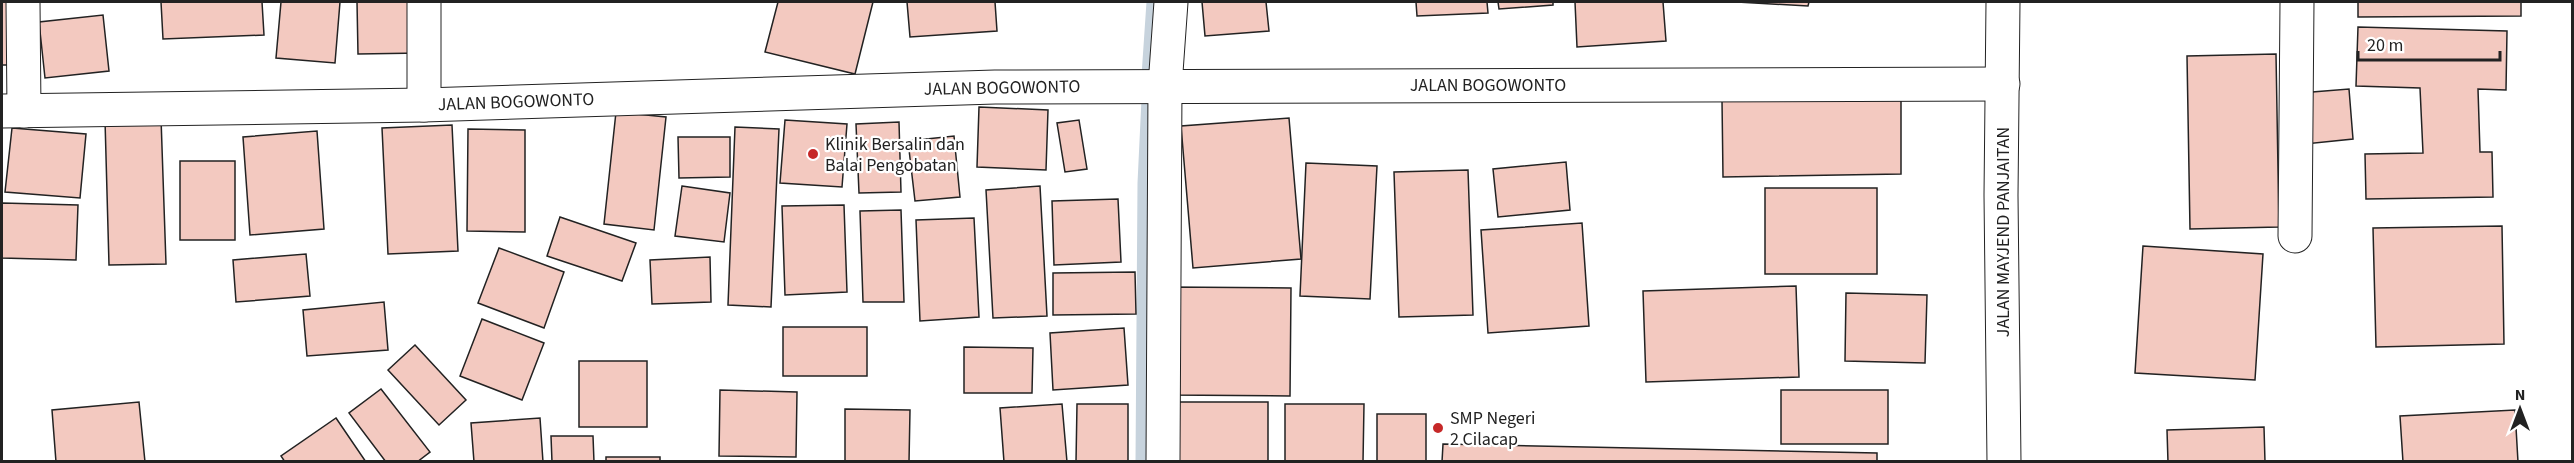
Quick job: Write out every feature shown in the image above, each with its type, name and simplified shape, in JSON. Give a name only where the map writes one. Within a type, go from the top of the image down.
[{"type":"main road","points":[[13,111],[23,2]]},
{"type":"main road","points":[[424,2],[424,105]]},
{"type":"main road","points":[[1163,462],[1165,86],[1171,2]]},
{"type":"main road","name":"JALAN MAYJEND PANJAITAN","points":[[2003,2],[2001,195],[2004,462]]},
{"type":"main road","points":[[2295,236],[2297,2]]},
{"type":"main road","name":"JALAN BOGOWONTO","points":[[13,111],[424,105],[983,87],[2003,84]]},
{"type":"building","points":[[2,2],[14,2],[14,65],[2,65]]},
{"type":"building","points":[[161,2],[262,2],[264,35],[163,39]]},
{"type":"building","points":[[281,2],[340,2],[335,63],[276,58]]},
{"type":"building","points":[[357,2],[420,2],[421,53],[358,54]]},
{"type":"building","points":[[778,2],[873,2],[855,74],[765,52]]},
{"type":"building","points":[[907,2],[995,2],[997,31],[910,37]]},
{"type":"building","points":[[1202,2],[1266,2],[1269,31],[1205,36]]},
{"type":"building","points":[[1416,2],[1487,2],[1488,13],[1417,16]]},
{"type":"building","points":[[1498,2],[1553,2],[1553,5],[1499,9]]},
{"type":"building","points":[[1575,2],[1663,2],[1666,41],[1577,47]]},
{"type":"building","points":[[1737,2],[1809,2],[1808,6]]},
{"type":"building","points":[[2358,2],[2521,2],[2521,16],[2358,17]]},
{"type":"building","points":[[103,15],[109,71],[45,78],[39,22]]},
{"type":"building","points":[[2358,27],[2507,31],[2506,90],[2478,89],[2480,152],[2492,152],[2493,197],[2366,199],[2365,154],[2423,153],[2420,88],[2356,86]]},
{"type":"building","points":[[2276,54],[2279,227],[2190,229],[2187,56]]},
{"type":"building","points":[[2349,89],[2353,139],[2305,144],[2300,93]]},
{"type":"building","points":[[1901,97],[1901,174],[1723,177],[1722,100]]},
{"type":"building","points":[[979,107],[1048,110],[1046,170],[977,167]]},
{"type":"building","points":[[616,112],[666,117],[654,230],[604,224]]},
{"type":"building","points":[[161,118],[166,264],[109,265],[105,120]]},
{"type":"building","points":[[1289,118],[1301,259],[1193,268],[1181,126]]},
{"type":"building","name":"Klinik Bersalin dan Balai Pengobatan","points":[[785,120],[847,124],[842,187],[780,183]]},
{"type":"building","points":[[1079,120],[1087,169],[1065,172],[1057,123]]},
{"type":"building","points":[[899,122],[901,192],[859,193],[856,124]]},
{"type":"building","points":[[452,125],[458,251],[388,254],[382,128]]},
{"type":"building","points":[[735,127],[779,129],[771,307],[728,305]]},
{"type":"building","points":[[12,128],[86,134],[80,198],[5,192]]},
{"type":"building","points":[[468,129],[525,130],[525,232],[467,231]]},
{"type":"building","points":[[317,131],[324,229],[250,235],[243,137]]},
{"type":"building","points":[[954,136],[960,197],[915,201],[908,141]]},
{"type":"building","points":[[678,137],[730,137],[730,177],[679,178]]},
{"type":"building","points":[[180,161],[235,161],[235,240],[180,240]]},
{"type":"building","points":[[1566,162],[1570,210],[1498,217],[1493,169]]},
{"type":"building","points":[[1306,163],[1377,166],[1370,299],[1300,296]]},
{"type":"building","points":[[1468,170],[1473,315],[1399,317],[1394,172]]},
{"type":"building","points":[[682,186],[730,193],[724,242],[675,236]]},
{"type":"building","points":[[1040,186],[1047,316],[993,318],[986,190]]},
{"type":"building","points":[[1765,188],[1877,188],[1877,274],[1765,274]]},
{"type":"building","points":[[1118,199],[1121,262],[1054,265],[1052,201]]},
{"type":"building","points":[[2,203],[78,205],[76,260],[2,258]]},
{"type":"building","points":[[844,205],[847,292],[785,295],[782,206]]},
{"type":"building","points":[[901,210],[904,302],[863,302],[860,211]]},
{"type":"building","points":[[560,217],[636,243],[622,281],[547,256]]},
{"type":"building","points":[[974,218],[979,317],[920,321],[916,220]]},
{"type":"building","points":[[1582,223],[1589,326],[1488,333],[1481,230]]},
{"type":"building","points":[[2502,226],[2504,344],[2376,347],[2373,228]]},
{"type":"building","points":[[2143,246],[2263,254],[2255,380],[2135,373]]},
{"type":"building","points":[[499,248],[564,272],[544,328],[478,303]]},
{"type":"building","points":[[306,254],[310,296],[236,302],[233,260]]},
{"type":"building","points":[[710,257],[711,302],[652,304],[650,260]]},
{"type":"building","points":[[1135,272],[1136,314],[1053,315],[1053,273]]},
{"type":"building","points":[[1796,286],[1799,377],[1646,382],[1643,291]]},
{"type":"building","points":[[1167,287],[1291,288],[1290,396],[1167,395]]},
{"type":"building","points":[[1846,293],[1927,295],[1925,363],[1845,361]]},
{"type":"building","points":[[384,302],[388,350],[307,356],[303,310]]},
{"type":"building","points":[[482,319],[544,343],[522,400],[460,376]]},
{"type":"building","points":[[783,327],[867,327],[867,376],[783,376]]},
{"type":"building","points":[[1124,328],[1128,385],[1053,390],[1050,333]]},
{"type":"building","points":[[415,345],[466,400],[439,425],[388,370]]},
{"type":"building","points":[[964,347],[1033,348],[1032,393],[964,393]]},
{"type":"building","points":[[579,361],[647,361],[647,427],[579,427]]},
{"type":"building","points":[[381,389],[430,452],[417,462],[386,462],[349,413]]},
{"type":"building","points":[[720,390],[797,392],[796,457],[719,456]]},
{"type":"building","points":[[1781,390],[1888,390],[1888,444],[1781,444]]},
{"type":"building","points":[[139,402],[145,462],[56,462],[52,410]]},
{"type":"building","points":[[1169,402],[1268,402],[1268,462],[1170,462]]},
{"type":"building","points":[[1062,404],[1067,462],[1004,462],[1000,408]]},
{"type":"building","points":[[1077,404],[1128,404],[1128,462],[1076,462]]},
{"type":"building","points":[[1285,404],[1364,404],[1363,462],[1285,462]]},
{"type":"building","points":[[845,409],[910,410],[909,462],[845,462]]},
{"type":"building","points":[[2515,410],[2518,462],[2403,462],[2400,416]]},
{"type":"building","points":[[1377,414],[1426,414],[1426,462],[1377,462]]},
{"type":"building","points":[[336,418],[366,462],[285,462],[281,456]]},
{"type":"building","points":[[540,418],[543,462],[474,462],[471,423]]},
{"type":"building","points":[[2264,427],[2265,462],[2168,462],[2167,430]]},
{"type":"building","points":[[551,436],[593,436],[594,462],[552,462]]},
{"type":"building","points":[[1443,444],[1877,453],[1877,462],[1442,462]]},
{"type":"building","points":[[606,457],[660,457],[660,462],[606,462]]},
{"type":"waterway","points":[[1149,76],[1154,2]]},
{"type":"waterway","points":[[1143,462],[1145,183],[1149,99]]},
{"type":"place","name":"Klinik Bersalin dan Balai Pengobatan","points":[[813,154]]},
{"type":"place","name":"SMP Negeri 2 Cilacap","points":[[1438,428]]}]
